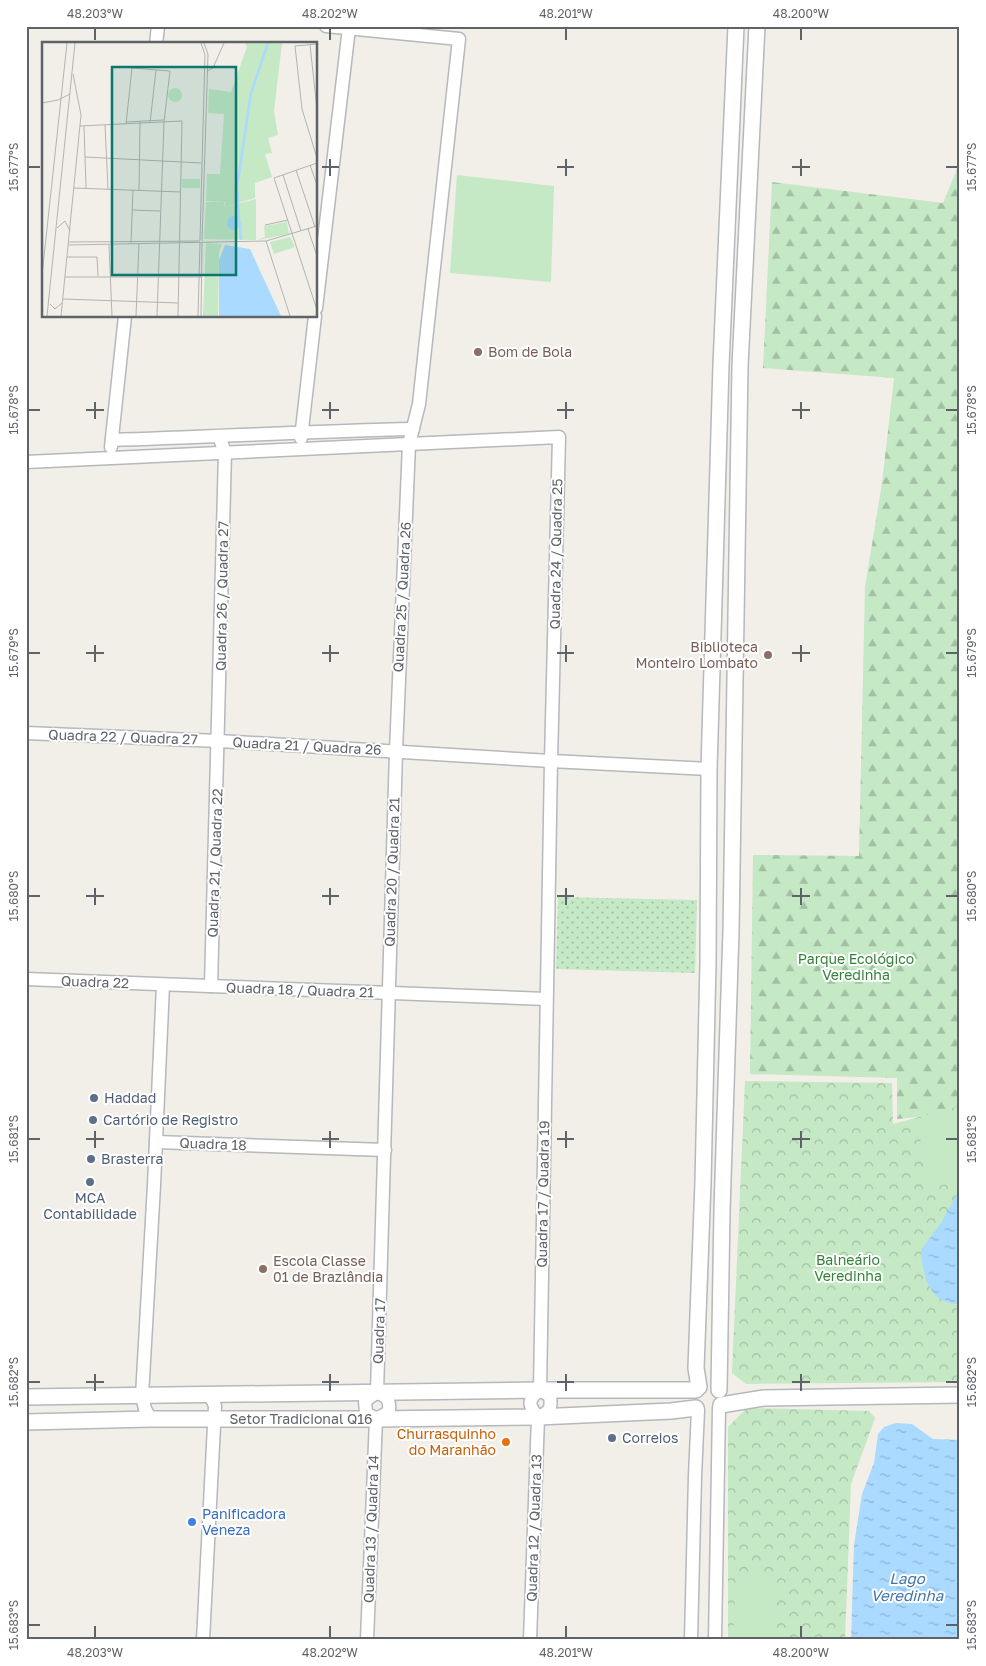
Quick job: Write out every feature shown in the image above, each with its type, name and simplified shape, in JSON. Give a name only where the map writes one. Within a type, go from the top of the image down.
[{"type":"street","points":[[156,42],[158,26]]},
{"type":"street","points":[[318,291],[349,28],[326,26]]},
{"type":"street","points":[[692,1640],[697,1409],[693,1399],[698,1388],[696,1368],[708,963],[709,769],[721,365],[736,26]]},
{"type":"street","name":"Quadra 25 / Quadra 26","points":[[349,28],[459,39],[419,404],[409,444],[396,751]]},
{"type":"street","points":[[715,1640],[723,1181],[731,931],[740,366],[760,28]]},
{"type":"street","points":[[110,457],[125,318]]},
{"type":"street","points":[[300,448],[315,318]]},
{"type":"street","points":[[721,365],[740,366]]},
{"type":"street","points":[[112,440],[219,437],[302,431],[413,429]]},
{"type":"street","points":[[219,437],[225,452]]},
{"type":"street","name":"Quadra 24 / Quadra 25","points":[[409,444],[559,437],[546,999]]},
{"type":"street","points":[[26,462],[409,444]]},
{"type":"street","name":"Quadra 26 / Quadra 27","points":[[219,741],[225,452]]},
{"type":"street","name":"Quadra 22 / Quadra 27","points":[[26,733],[219,741]]},
{"type":"street","name":"Quadra 21 / Quadra 26","points":[[219,741],[709,769]]},
{"type":"street","name":"Quadra 21 / Quadra 22","points":[[212,986],[219,741]]},
{"type":"street","name":"Quadra 20 / Quadra 21","points":[[385,1150],[396,751]]},
{"type":"street","points":[[708,930],[716,938],[720,939],[727,937],[731,931]]},
{"type":"street","points":[[708,963],[720,957],[730,963]]},
{"type":"street","name":"Quadra 22","points":[[26,979],[163,984]]},
{"type":"street","points":[[151,1419],[145,1409],[142,1396],[163,984],[212,986]]},
{"type":"street","name":"Quadra 18 / Quadra 21","points":[[212,986],[546,999]]},
{"type":"street","name":"Quadra 17 / Quadra 19","points":[[540,1390],[546,999]]},
{"type":"street","name":"Quadra 18","points":[[156,1142],[385,1150]]},
{"type":"street","name":"Quadra 17","points":[[377,1392],[385,1150]]},
{"type":"street","points":[[703,1182],[707,1176],[713,1174],[719,1175],[723,1181]]},
{"type":"street","points":[[697,1409],[709,1413],[715,1412],[720,1399],[713,1385],[706,1384],[698,1388]]},
{"type":"street","name":"Setor Tradicional Q16","points":[[26,1397],[698,1388]]},
{"type":"street","points":[[538,1417],[549,1411],[552,1406],[550,1396],[540,1390]]},
{"type":"street","points":[[377,1392],[387,1396],[390,1402],[389,1412],[376,1419],[366,1413],[365,1401],[377,1392]]},
{"type":"street","points":[[203,1640],[215,1406],[213,1400],[208,1395]]},
{"type":"street","points":[[720,1399],[960,1395]]},
{"type":"street","name":"Setor Tradicional Q16","points":[[26,1422],[151,1419],[538,1417],[671,1412],[697,1409]]},
{"type":"street","name":"Quadra 12 / Quadra 13","points":[[530,1640],[538,1417]]},
{"type":"street","name":"Quadra 13 / Quadra 14","points":[[367,1640],[376,1419]]},
{"type":"street","points":[[695,1476],[699,1488],[708,1492],[713,1489],[718,1477]]},
{"type":"street","points":[[693,1571],[700,1583],[706,1584],[712,1581],[716,1571]]},
{"type":"green space","name":"Parque Ecológico Veredinha","points":[[960,162],[960,1109],[928,1116],[897,1119],[897,1078],[750,1074],[753,855],[859,856],[865,587],[882,483],[894,378],[763,368],[772,182],[943,203]]},
{"type":"green space","points":[[457,175],[554,186],[551,282],[450,273]]},
{"type":"green space","points":[[558,897],[697,900],[695,973],[556,969]]},
{"type":"green space","name":"Balneário Veredinha","points":[[745,1081],[892,1083],[893,1124],[960,1106],[960,1382],[746,1384],[732,1373]]},
{"type":"green space","points":[[960,1111],[960,1181],[928,1188],[924,1152],[914,1119]]},
{"type":"green space","points":[[747,1408],[869,1411],[875,1418],[851,1484],[845,1640],[728,1640],[728,1427]]},
{"type":"green space","points":[[736,1577],[776,1577],[774,1640],[733,1640]]},
{"type":"water","points":[[958,1192],[960,1192],[960,1304],[949,1303],[934,1294],[929,1287],[923,1269],[921,1250],[941,1223]]},
{"type":"water","name":"Lago Veredinha","points":[[896,1423],[912,1424],[933,1439],[960,1440],[960,1640],[851,1640],[854,1545],[862,1494],[874,1463],[878,1434],[884,1427]]},
{"type":"place","name":"Bom de Bola","points":[[478,352]]},
{"type":"place","name":"Biblioteca Monteiro Lombato","points":[[768,655]]},
{"type":"place","name":"Haddad","points":[[94,1098]]},
{"type":"place","name":"Cartório de Registro","points":[[93,1120]]},
{"type":"place","name":"Brasterra","points":[[91,1159]]},
{"type":"place","name":"MCA Contabilidade","points":[[90,1182]]},
{"type":"place","name":"Escola Classe 01 de Brazlândia","points":[[263,1269]]},
{"type":"place","name":"Correios","points":[[612,1438]]},
{"type":"place","name":"Churrasquinho do Maranhão","points":[[506,1442]]},
{"type":"place","name":"Panificadora Veneza","points":[[192,1522]]}]
